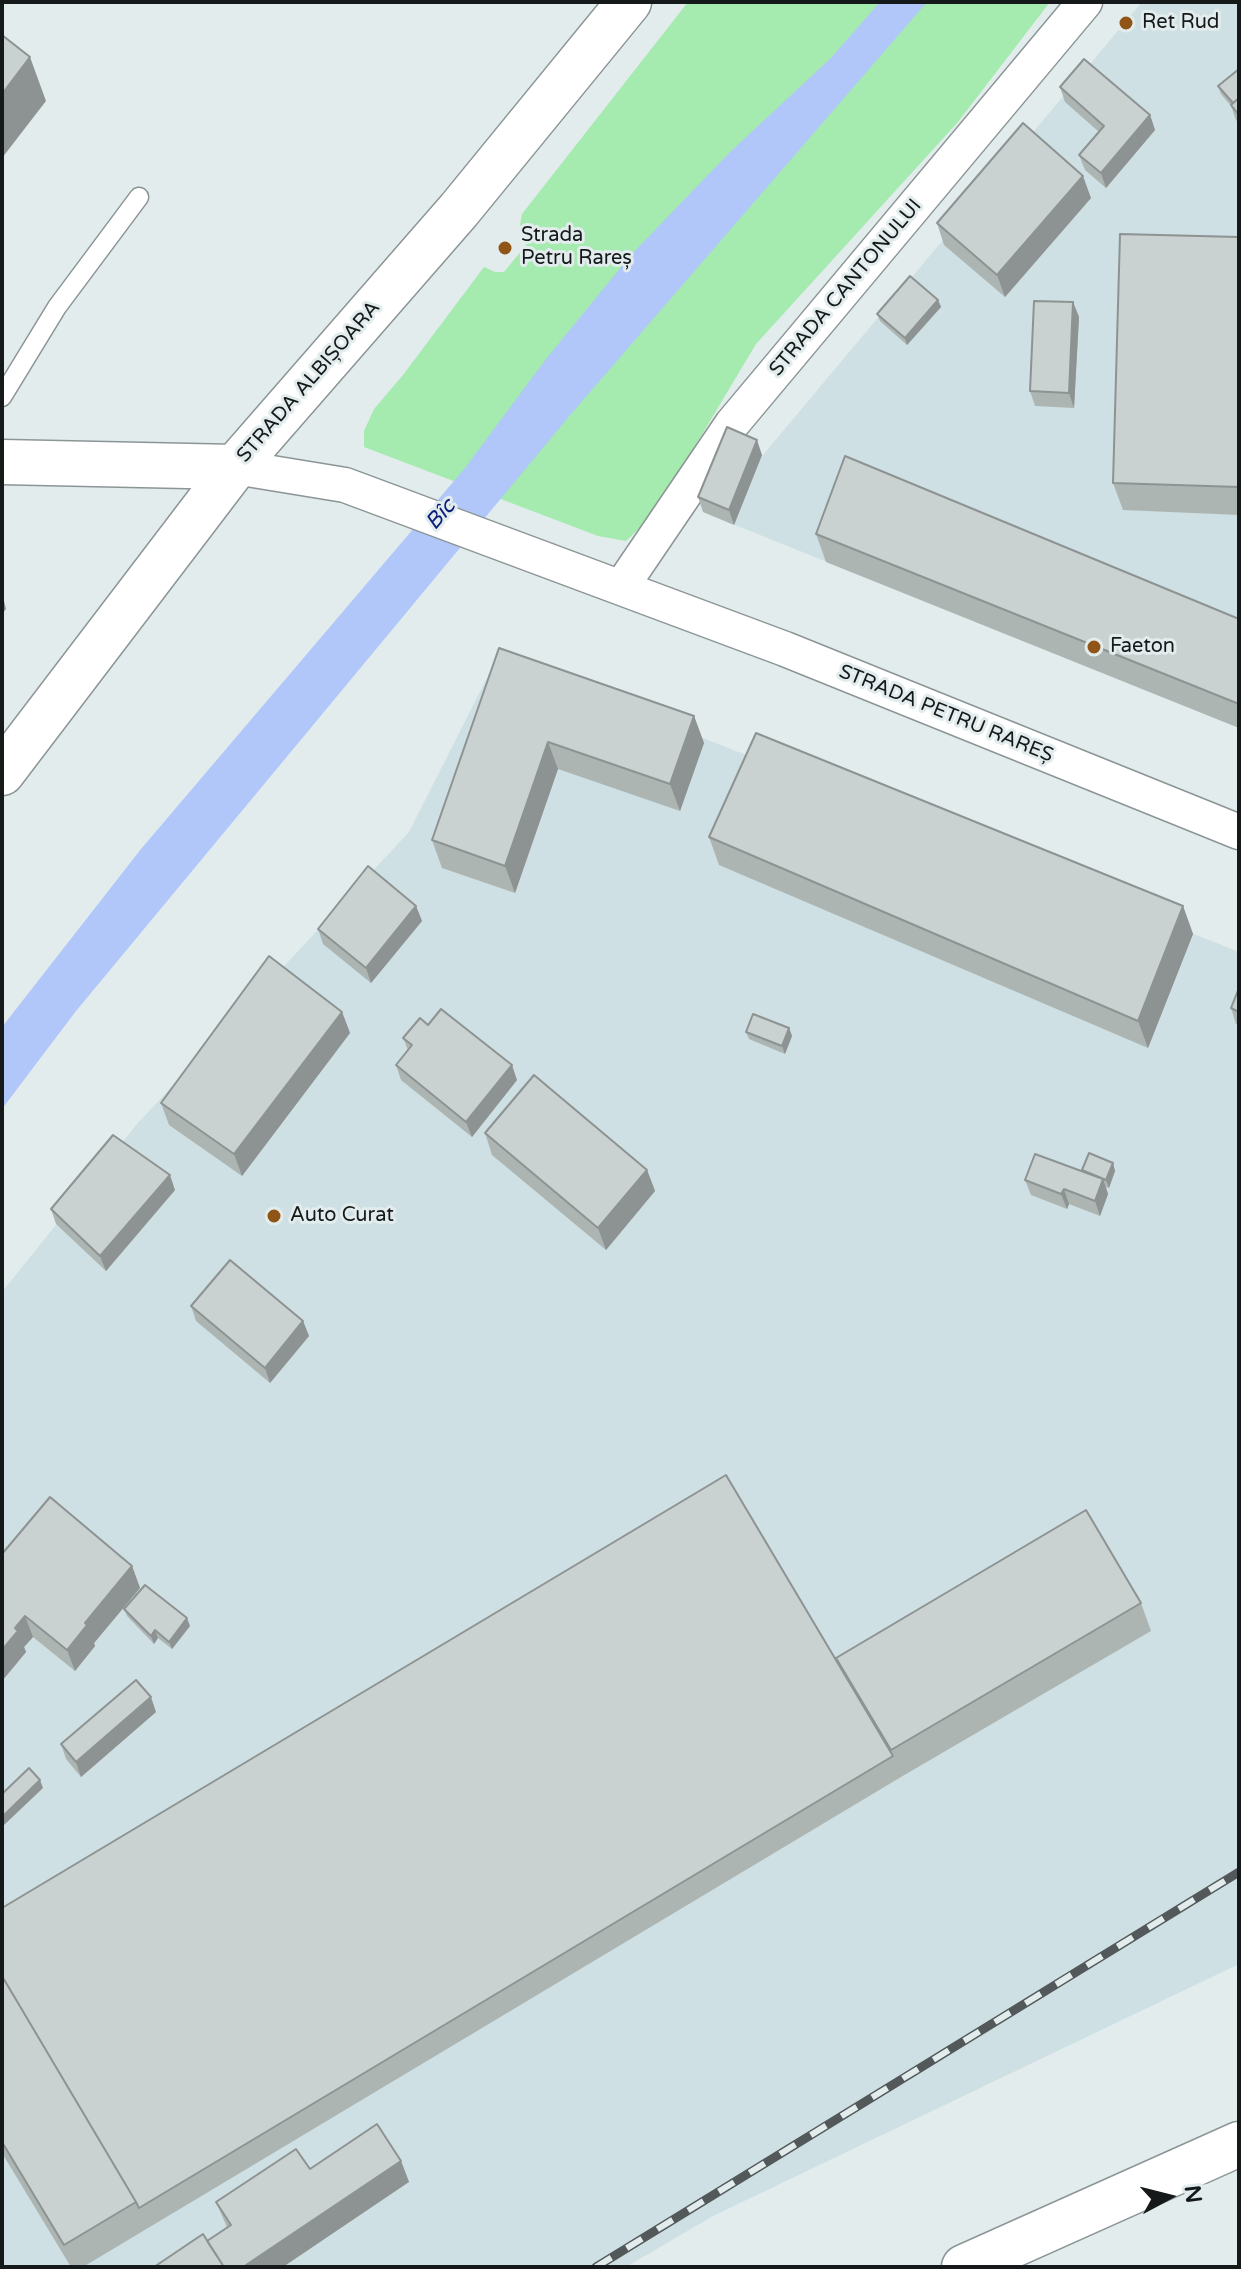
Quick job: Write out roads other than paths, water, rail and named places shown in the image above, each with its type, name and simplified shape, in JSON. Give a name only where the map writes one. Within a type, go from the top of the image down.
[{"type":"main road","name":"STRADA ALBIȘOARA","points":[[2,773],[235,467],[459,210],[629,2]]},
{"type":"main road","name":"STRADA PETRU RAREȘ","points":[[2,462],[235,467]]},
{"type":"main road","points":[[964,2267],[1239,2144]]},
{"type":"street","name":"STRADA CANTONULUI","points":[[622,586],[732,424],[1085,2]]},
{"type":"street","name":"STRADA PETRU RAREȘ","points":[[235,467],[345,485],[785,649],[1239,832]]},
{"type":"lane","points":[[2,397],[57,307],[139,197]]},
{"type":"water","name":"Bîc","points":[[880,2],[927,2],[571,414],[76,1011],[2,1109],[2,1027],[141,849],[465,468],[546,359],[631,255],[729,153],[831,58]]},
{"type":"railway","points":[[596,2267],[1239,1872]]},
{"type":"place","name":"Ret Rud","points":[[1126,23]]},
{"type":"place","name":"Strada Petru Rareș","points":[[505,248]]},
{"type":"place","name":"Faeton","points":[[1094,647]]},
{"type":"place","name":"Auto Curat","points":[[274,1216]]}]
